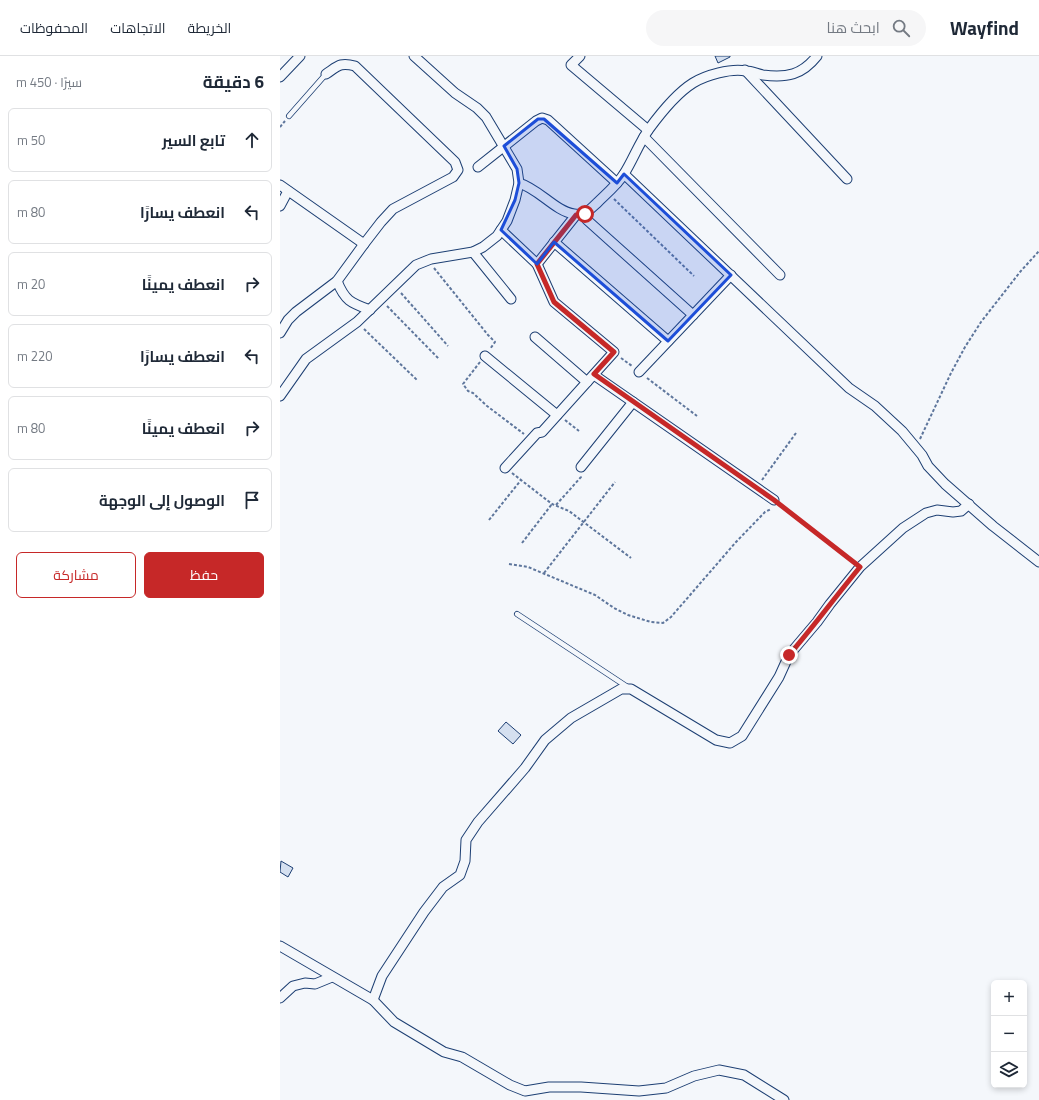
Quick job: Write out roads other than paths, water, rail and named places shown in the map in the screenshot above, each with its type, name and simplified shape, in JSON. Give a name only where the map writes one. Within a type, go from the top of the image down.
[{"type":"street","points":[[280,77],[300,56]]},
{"type":"street","points":[[280,396],[306,359],[357,322],[416,265],[428,260],[473,252],[483,247],[497,236],[507,221],[515,200],[519,183],[518,169],[482,112],[455,93],[414,56]]},
{"type":"street","points":[[580,56],[571,64],[646,134],[780,275]]},
{"type":"street","points":[[537,264],[554,242],[581,214],[608,193],[617,183],[624,174],[646,134],[675,99],[692,83],[708,76],[745,70],[763,75],[794,75],[807,67],[817,56]]},
{"type":"street","points":[[280,333],[288,320],[296,312],[337,281],[381,222],[393,210],[454,177],[457,173],[458,167],[455,162],[354,66],[345,63],[326,74]]},
{"type":"street","points":[[745,70],[847,179]]},
{"type":"street","points":[[478,167],[538,119],[544,119],[548,120],[617,183]]},
{"type":"street","points":[[624,174],[849,388],[874,406],[902,431],[922,454],[928,466],[945,484],[993,526],[1039,562]]},
{"type":"street","points":[[519,183],[528,186],[568,213],[581,214],[693,315]]},
{"type":"street","points":[[280,185],[364,244]]},
{"type":"street","points":[[280,206],[288,192]]},
{"type":"street","points":[[501,230],[537,264],[554,302],[614,352],[542,432],[537,433],[505,468]]},
{"type":"street","points":[[554,242],[668,341]]},
{"type":"street","points":[[473,252],[511,299]]},
{"type":"street","points":[[639,372],[731,275]]},
{"type":"street","points":[[337,281],[342,293],[349,301],[370,310]]},
{"type":"street","points":[[535,337],[587,382]]},
{"type":"street","points":[[485,356],[557,415]]},
{"type":"street","points":[[594,374],[774,500]]},
{"type":"street","points":[[581,467],[633,402]]},
{"type":"street","points":[[372,1000],[382,976],[424,912],[443,887],[460,875],[465,861],[466,840],[478,822],[525,768],[545,740],[571,718],[621,689],[631,688],[716,740],[730,743],[742,736],[779,677],[789,655],[860,567],[903,528],[926,513],[937,510],[953,512],[961,511],[969,504]]},
{"type":"street","points":[[280,946],[372,1000],[394,1022],[444,1052],[462,1057],[525,1092],[550,1087],[581,1087],[639,1091],[666,1088],[694,1076],[719,1070],[744,1075],[784,1100]]},
{"type":"street","points":[[280,998],[293,986],[305,983],[315,984],[332,977]]},
{"type":"lane","points":[[289,116],[326,74]]},
{"type":"lane","points":[[517,614],[631,688]]}]
